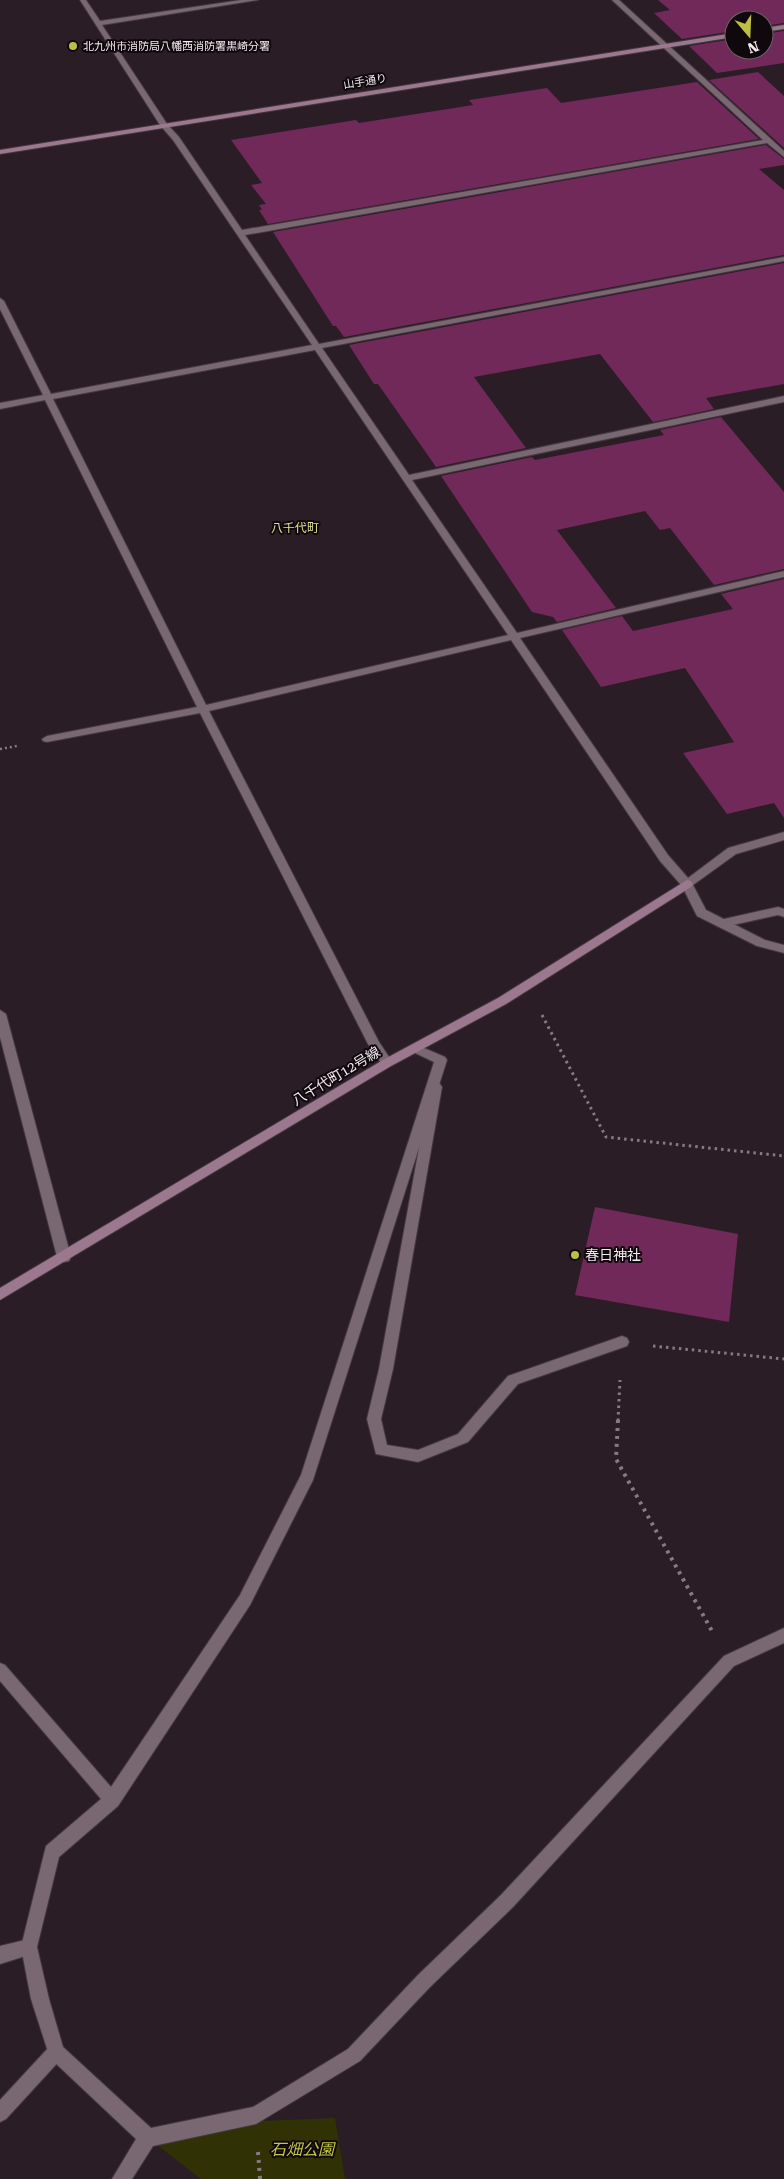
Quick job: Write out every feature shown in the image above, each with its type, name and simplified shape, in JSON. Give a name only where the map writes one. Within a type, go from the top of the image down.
[{"type":"street","points":[[83,0],[164,125],[176,139],[664,858],[688,884],[702,913],[761,942],[784,949]]},
{"type":"street","points":[[99,23],[255,0]]},
{"type":"street","points":[[615,0],[784,155]]},
{"type":"street","name":"山手通り","points":[[0,152],[724,37]]},
{"type":"street","points":[[240,233],[768,140]]},
{"type":"street","points":[[0,406],[784,259]]},
{"type":"street","points":[[0,302],[202,709],[374,1044],[387,1063]]},
{"type":"street","points":[[406,478],[784,399]]},
{"type":"street","points":[[47,739],[202,709],[784,574]]},
{"type":"street","points":[[688,884],[732,851],[784,836]]},
{"type":"street","name":"八千代町12号線","points":[[0,1295],[387,1063],[417,1049],[516,992],[688,884]]},
{"type":"street","points":[[724,923],[778,912],[784,913]]},
{"type":"street","points":[[0,1014],[64,1257]]},
{"type":"street","points":[[417,1049],[441,1060]]},
{"type":"street","points":[[441,1060],[386,1369],[374,1418],[381,1450],[418,1456],[463,1438],[513,1380],[622,1342]]},
{"type":"street","points":[[148,2138],[56,2052],[40,1999],[29,1947],[52,1852],[112,1800],[245,1600],[308,1476],[441,1060]]},
{"type":"street","points":[[121,2179],[148,2138],[256,2115],[354,2055],[424,1981],[507,1901],[728,1662],[784,1634]]},
{"type":"street","points":[[0,1670],[112,1800]]},
{"type":"street","points":[[0,1956],[29,1947]]},
{"type":"street","points":[[0,2113],[56,2052]]},
{"type":"path","points":[[516,992],[539,1009],[606,1137],[784,1156]]},
{"type":"path","points":[[728,1662],[616,1459],[622,1342],[784,1359]]},
{"type":"green space","name":"石畑公園","points":[[335,2118],[345,2179],[201,2179],[148,2138],[235,2122]]},
{"type":"building","points":[[658,0],[784,0],[784,23],[774,24],[774,10],[724,10],[724,33],[682,39],[654,13],[670,10]]},
{"type":"building","points":[[784,31],[784,63],[717,73],[689,46],[724,41],[724,60],[774,60],[774,32]]},
{"type":"building","points":[[758,72],[784,96],[784,148],[709,80]]},
{"type":"building","points":[[697,82],[759,139],[268,224],[259,210],[262,210],[259,205],[266,204],[251,185],[262,183],[231,140],[356,120],[359,123],[473,105],[469,100],[547,88],[561,103]]},
{"type":"building","points":[[766,145],[784,159],[784,165],[759,169],[784,190],[784,255],[344,337],[336,326],[333,326],[273,232]]},
{"type":"building","points":[[784,263],[784,384],[706,398],[714,409],[653,422],[600,354],[474,377],[526,448],[436,467],[378,384],[374,384],[349,345]]},
{"type":"building","points":[[721,417],[784,492],[784,569],[714,585],[670,528],[660,530],[645,511],[557,530],[616,608],[557,622],[553,617],[532,612],[441,476],[532,457],[535,460],[664,435],[660,430]]},
{"type":"building","points":[[784,579],[784,818],[774,803],[727,814],[683,753],[734,742],[685,668],[601,687],[562,630],[622,616],[633,631],[733,609],[721,594]]},
{"type":"building","points":[[595,1207],[738,1234],[729,1322],[575,1295]]},
{"type":"place","name":"北九州市消防局八幡西消防署黒崎分署","points":[[73,46]]},
{"type":"place","name":"春日神社","points":[[575,1255]]},
{"type":"district","name":"八千代町","points":[[295,528]]}]
